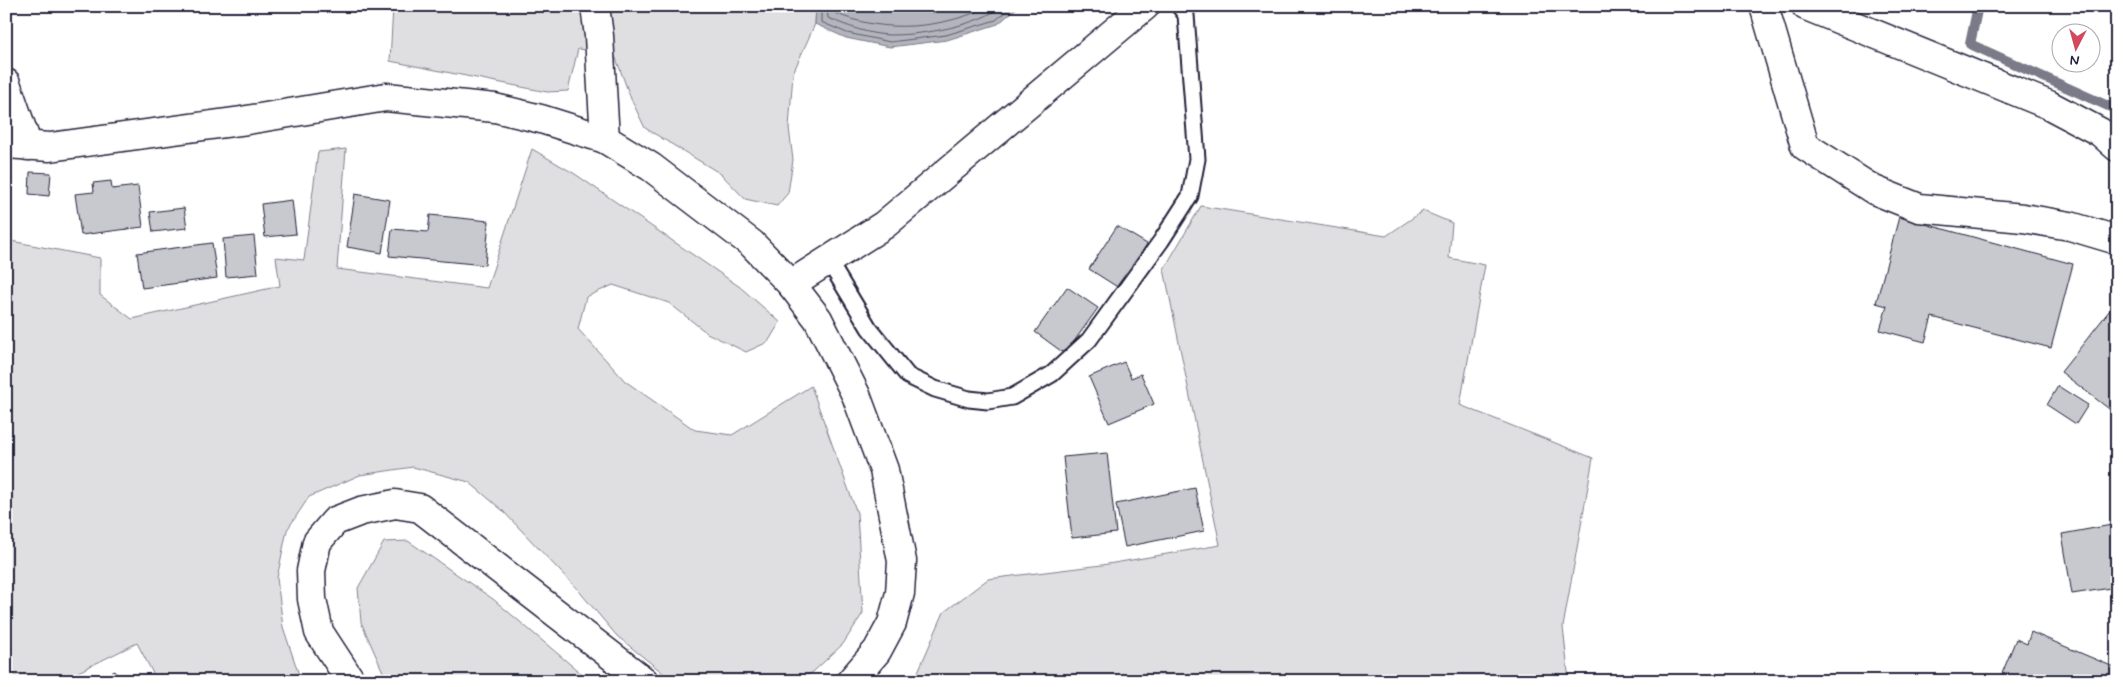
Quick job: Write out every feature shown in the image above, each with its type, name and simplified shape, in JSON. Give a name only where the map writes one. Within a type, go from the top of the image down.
[{"type":"street","points":[[595,6],[599,36],[605,139]]},
{"type":"street","points":[[791,284],[884,225],[1145,6]]},
{"type":"street","points":[[1764,6],[1805,146],[1874,190],[1919,208],[2023,218],[2070,226],[2117,240]]},
{"type":"street","points":[[1806,6],[2050,105],[2100,132],[2117,147]]},
{"type":"street","points":[[6,83],[17,145],[50,147],[386,97],[495,108],[605,139],[651,167],[710,210],[752,244],[791,284],[818,320],[856,395],[884,470],[901,552],[900,593],[892,623],[877,651],[851,681]]},
{"type":"street","points":[[350,681],[319,632],[312,599],[311,571],[317,542],[334,521],[361,511],[395,504],[420,508],[644,681]]},
{"type":"lane","points":[[828,260],[869,328],[908,376],[935,389],[969,399],[988,401],[1012,397],[1052,374],[1090,340],[1161,241],[1190,196],[1197,159],[1186,15],[1179,6]]},
{"type":"shaded area","points":[[393,6],[816,6],[815,24],[793,73],[789,128],[793,160],[788,193],[777,206],[745,199],[721,174],[645,128],[631,99],[614,53],[578,49],[568,91],[547,92],[390,61]]},
{"type":"shaded area","points":[[346,149],[337,269],[487,288],[532,149],[575,174],[740,287],[780,322],[768,342],[746,352],[707,333],[669,303],[613,285],[586,297],[578,329],[625,381],[695,430],[732,435],[811,386],[857,513],[863,613],[843,644],[813,672],[798,681],[673,681],[617,636],[578,590],[502,510],[469,482],[413,467],[360,475],[309,497],[287,530],[277,578],[283,627],[301,681],[157,681],[137,643],[60,681],[6,681],[6,224],[11,241],[100,258],[100,295],[132,319],[280,286],[276,257],[304,260],[318,152]]},
{"type":"shaded area","points":[[1201,206],[1386,236],[1423,211],[1452,223],[1449,258],[1485,265],[1460,405],[1593,458],[1563,627],[1569,681],[914,681],[944,612],[988,579],[1102,565],[1220,545],[1164,269]]},
{"type":"shaded area","points":[[408,541],[493,599],[590,681],[387,681],[361,622],[358,588],[384,542]]},
{"type":"water","points":[[816,6],[1019,6],[998,24],[947,40],[890,47],[846,38],[815,24]]},
{"type":"building","points":[[30,172],[51,173],[49,196],[29,194]]},
{"type":"building","points":[[111,181],[112,189],[138,186],[143,227],[81,235],[75,194],[94,192],[93,183]]},
{"type":"building","points":[[355,194],[390,200],[382,253],[347,247]]},
{"type":"building","points":[[292,200],[296,234],[265,237],[261,204]]},
{"type":"building","points":[[184,208],[187,228],[153,232],[150,212]]},
{"type":"building","points":[[430,215],[489,221],[485,265],[389,256],[392,229],[428,232]]},
{"type":"building","points":[[1899,217],[2073,264],[2051,348],[1932,317],[1925,342],[1880,330],[1887,306],[1876,303]]},
{"type":"building","points":[[1117,226],[1147,244],[1119,288],[1089,269]]},
{"type":"building","points":[[254,236],[258,274],[226,277],[223,239]]},
{"type":"building","points":[[212,243],[217,278],[142,288],[137,253]]},
{"type":"building","points":[[1067,287],[1098,308],[1065,354],[1035,332]]},
{"type":"building","points":[[2117,301],[2117,415],[2061,372]]},
{"type":"building","points":[[1124,362],[1131,378],[1141,374],[1154,404],[1109,423],[1089,377]]},
{"type":"building","points":[[2058,386],[2088,405],[2076,424],[2047,405]]},
{"type":"building","points":[[1107,453],[1116,533],[1072,538],[1063,457]]},
{"type":"building","points":[[1195,488],[1204,531],[1125,547],[1116,504]]},
{"type":"building","points":[[2117,524],[2117,587],[2072,594],[2062,534]]},
{"type":"building","points":[[2031,632],[2116,668],[2110,681],[1999,681],[2016,639],[2027,644]]},
{"type":"building","points":[[115,671],[120,681],[96,681],[96,680]]},
{"type":"waterway","points":[[1978,6],[1970,44],[2117,110]]}]
